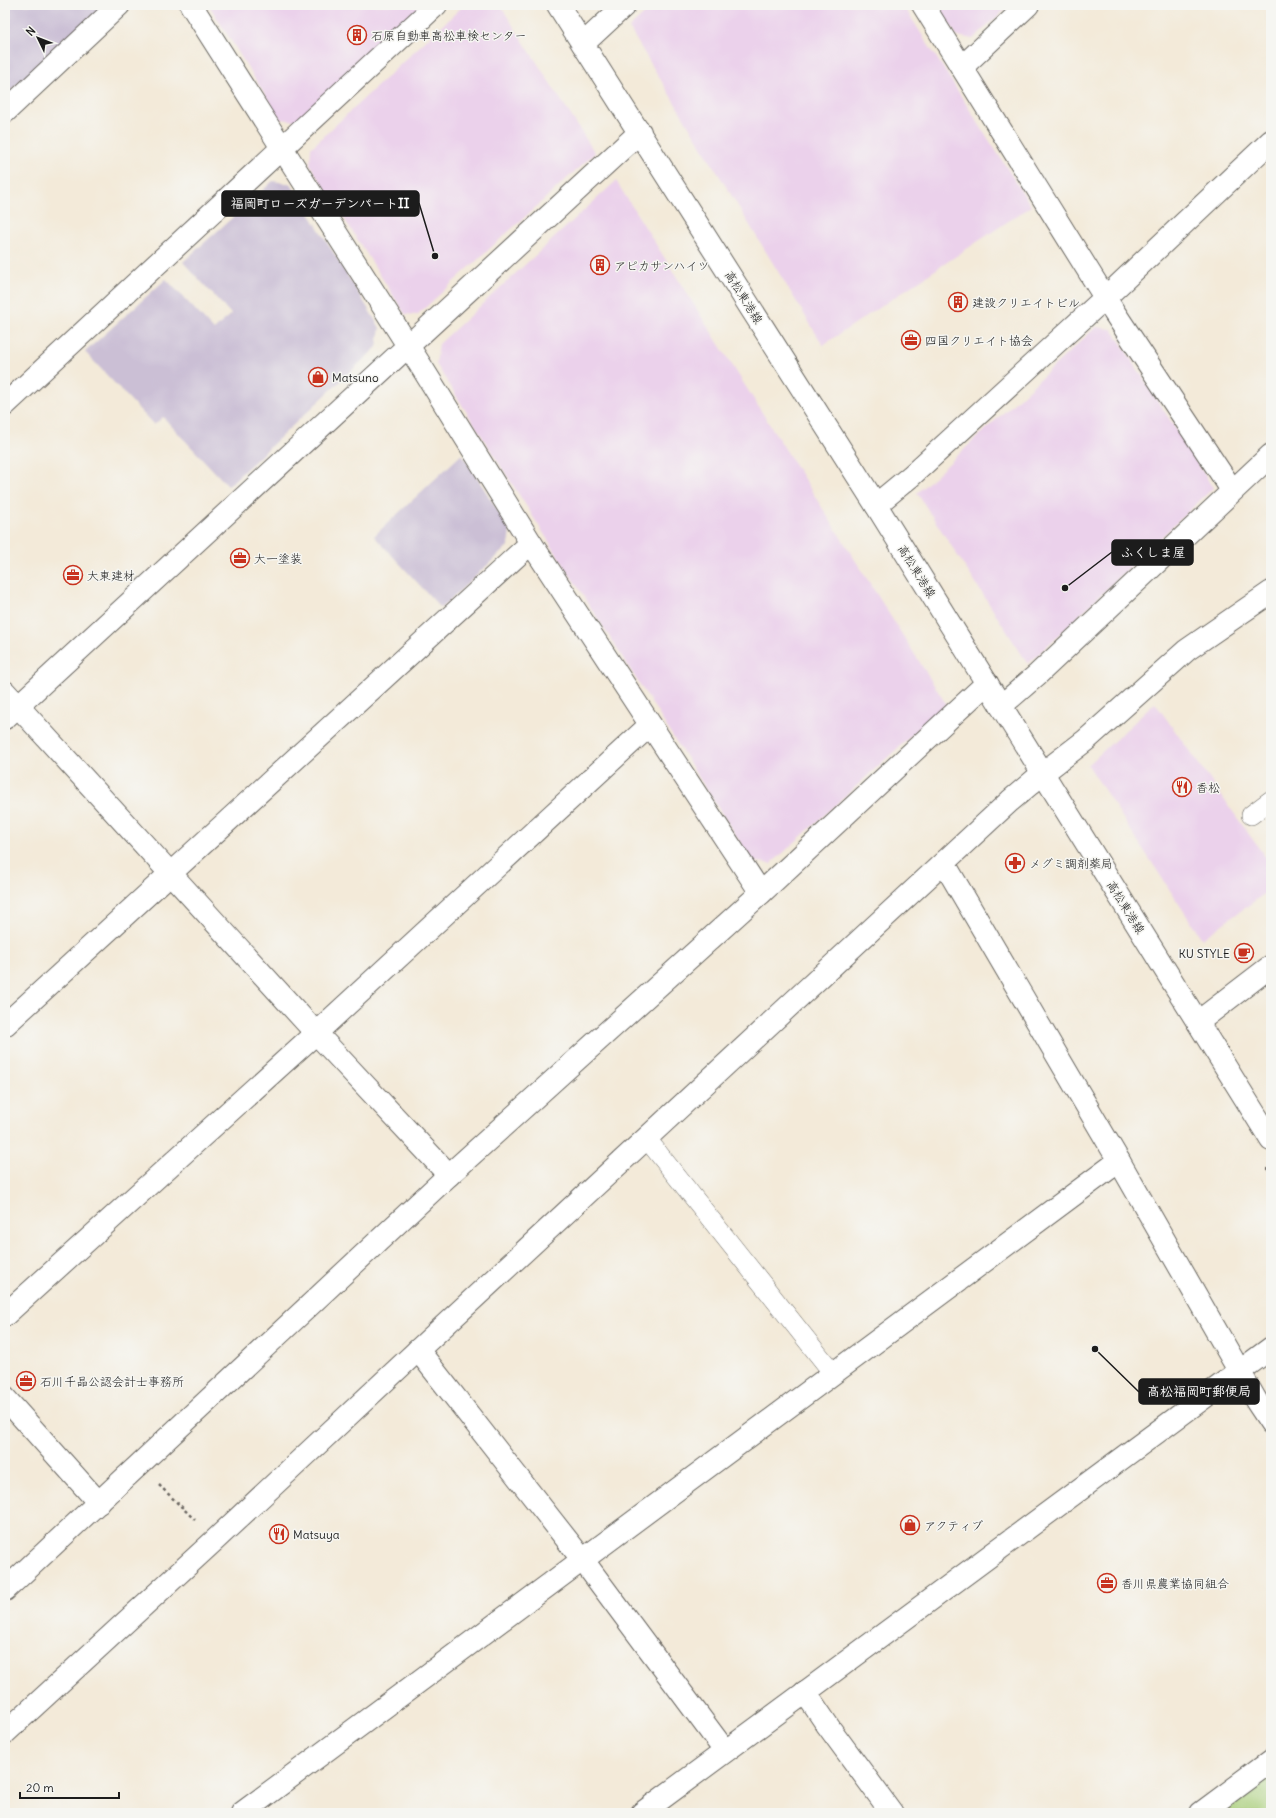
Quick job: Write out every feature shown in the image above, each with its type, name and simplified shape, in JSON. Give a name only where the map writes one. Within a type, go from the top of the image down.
[{"type":"street","points":[[5,112],[119,5]]},
{"type":"street","points":[[191,5],[283,148],[531,543],[761,893]]},
{"type":"street","points":[[5,405],[436,5]]},
{"type":"street","name":"高松東港線","points":[[558,5],[876,505],[1271,1140]]},
{"type":"street","points":[[583,44],[625,5]]},
{"type":"street","points":[[923,5],[1114,312],[1232,490]]},
{"type":"street","points":[[962,67],[1028,5]]},
{"type":"street","points":[[449,1175],[316,1033],[171,873],[9,705],[408,347],[640,132]]},
{"type":"street","points":[[876,505],[911,476],[1106,297],[1271,141]]},
{"type":"street","points":[[1001,706],[1038,674],[1232,490],[1271,455]]},
{"type":"street","points":[[5,1025],[531,543]]},
{"type":"street","points":[[5,1733],[215,1540],[1010,801],[1086,740],[1187,650],[1271,592]]},
{"type":"street","points":[[5,1590],[140,1466],[449,1175],[761,893],[987,683]]},
{"type":"street","points":[[5,1315],[316,1033],[650,725]]},
{"type":"street","points":[[944,863],[1271,1424]]},
{"type":"street","points":[[1198,1022],[1271,966]]},
{"type":"street","points":[[242,1813],[833,1372],[1119,1161]]},
{"type":"street","points":[[642,1813],[724,1751],[1240,1373],[1271,1348]]},
{"type":"street","points":[[418,1350],[582,1559],[724,1751]]},
{"type":"street","points":[[5,1398],[99,1503]]},
{"type":"street","points":[[805,1692],[892,1813]]},
{"type":"street","points":[[1201,1813],[1271,1761]]},
{"type":"lane","points":[[1251,815],[1271,800]]},
{"type":"lane","points":[[646,1139],[833,1372]]},
{"type":"path","points":[[140,1466],[215,1540]]},
{"type":"shaded area","points":[[5,5],[105,5],[5,96]]},
{"type":"shaded area","points":[[209,5],[421,5],[299,121],[280,119]]},
{"type":"shaded area","points":[[464,5],[500,5],[595,153],[417,315],[405,314],[310,165],[311,148]]},
{"type":"shaded area","points":[[654,5],[903,5],[1031,206],[823,345],[629,28]]},
{"type":"shaded area","points":[[937,5],[1010,5],[973,39],[957,36]]},
{"type":"shaded area","points":[[273,181],[291,184],[380,328],[377,347],[228,486],[163,417],[154,425],[85,352],[166,279],[214,330],[231,314],[183,262]]},
{"type":"shaded area","points":[[616,181],[946,704],[771,864],[752,861],[436,364],[439,344]]},
{"type":"shaded area","points":[[1096,327],[1112,329],[1213,488],[1028,664],[917,493]]},
{"type":"shaded area","points":[[462,454],[510,530],[508,546],[441,608],[374,536]]},
{"type":"shaded area","points":[[1155,703],[1271,865],[1271,889],[1202,939],[1088,765]]},
{"type":"green space","points":[[1271,1777],[1271,1813],[1222,1813]]},
{"type":"place","name":"石原自動車高松車検センター","points":[[357,35]]},
{"type":"place","name":"福岡町ローズガーデンパートII","points":[[435,256]]},
{"type":"place","name":"アピカサンハイツ","points":[[600,265]]},
{"type":"place","name":"建設クリエイトビル","points":[[958,302]]},
{"type":"place","name":"四国クリエイト協会","points":[[911,340]]},
{"type":"place","name":"Matsuno","points":[[318,377]]},
{"type":"place","name":"大一塗装","points":[[240,558]]},
{"type":"place","name":"大東建材","points":[[73,575]]},
{"type":"place","name":"ふくしま屋","points":[[1065,588]]},
{"type":"place","name":"香松","points":[[1182,787]]},
{"type":"place","name":"メグミ調剤薬局","points":[[1015,863]]},
{"type":"place","name":"KU STYLE","points":[[1244,953]]},
{"type":"place","name":"高松福岡町郵便局","points":[[1095,1349]]},
{"type":"place","name":"石川千晶公認会計士事務所","points":[[26,1381]]},
{"type":"place","name":"アクティブ","points":[[910,1525]]},
{"type":"place","name":"Matsuya","points":[[279,1534]]},
{"type":"place","name":"香川県農業協同組合","points":[[1107,1583]]}]
